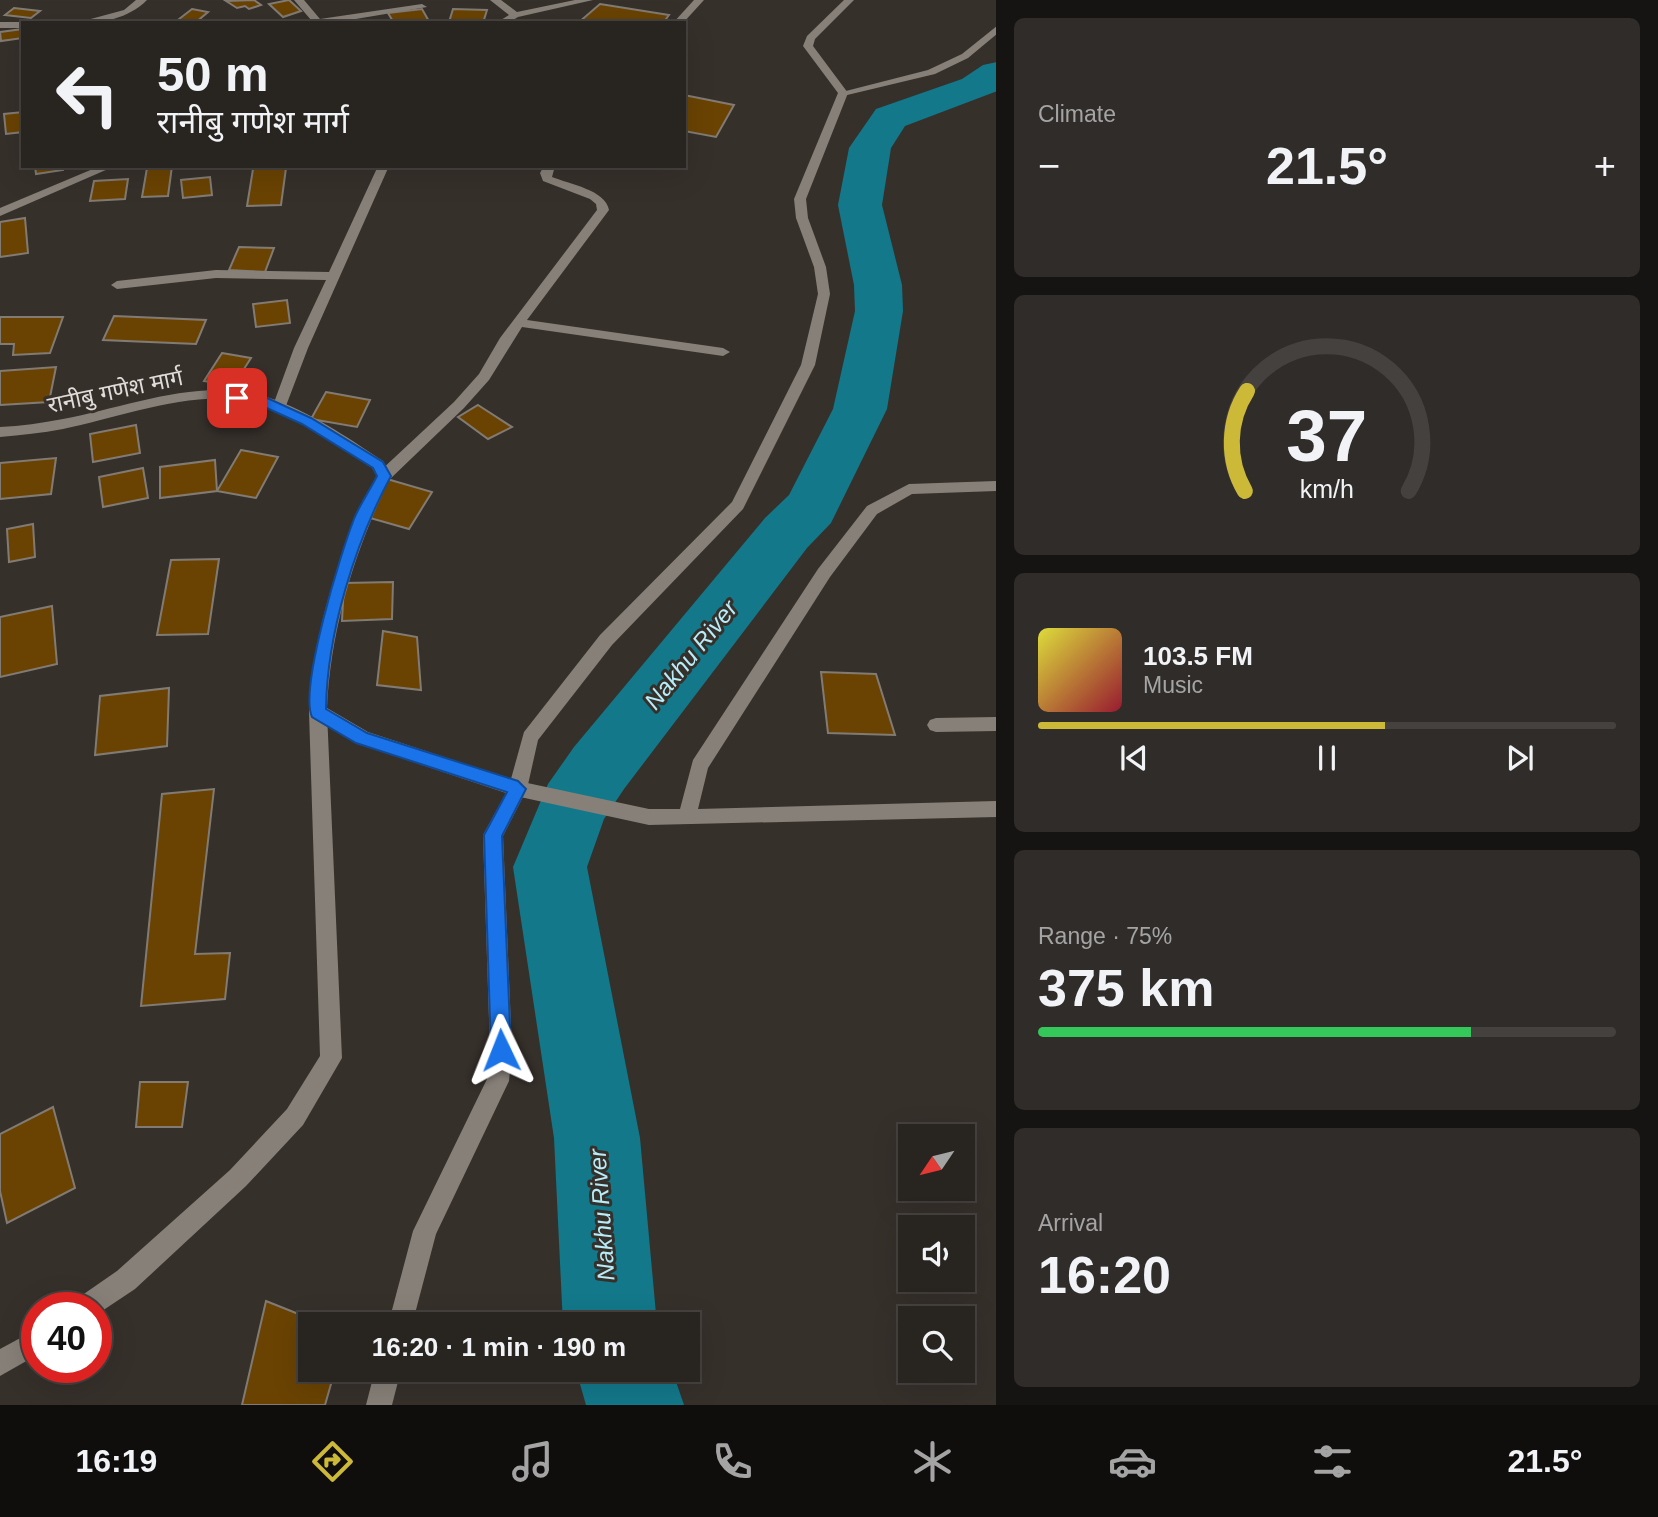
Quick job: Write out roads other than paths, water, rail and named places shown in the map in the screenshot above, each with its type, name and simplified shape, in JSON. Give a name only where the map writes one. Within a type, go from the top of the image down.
[{"type":"street","points":[[89,21],[127,12],[142,0]]},
{"type":"street","points":[[299,0],[313,21]]},
{"type":"street","points":[[495,0],[515,15]]},
{"type":"street","points":[[504,21],[515,15],[588,0]]},
{"type":"street","points":[[680,21],[699,0]]},
{"type":"street","points":[[843,93],[808,46],[810,38],[849,0]]},
{"type":"street","points":[[321,21],[422,7]]},
{"type":"street","points":[[0,25],[21,25]]},
{"type":"street","points":[[843,93],[931,72],[965,56],[996,29]]},
{"type":"street","points":[[403,1312],[425,1230],[498,1082],[501,1050],[493,835],[518,789],[530,737],[606,640],[738,505],[808,365],[824,294],[820,267],[802,218],[800,199],[843,93]]},
{"type":"street","points":[[0,212],[105,168]]},
{"type":"street","points":[[279,408],[383,168]]},
{"type":"street","points":[[109,1292],[126,1280],[238,1178],[295,1117],[331,1058],[318,712],[319,675],[329,627],[361,518],[384,476],[484,377],[519,323],[603,210],[602,203],[594,197],[547,179],[549,168]]},
{"type":"street","points":[[117,285],[216,274],[334,276]]},
{"type":"street","points":[[519,323],[723,352]]},
{"type":"street","name":"रानीबु गणेश मार्ग","points":[[0,432],[57,428],[162,402],[214,396],[261,400],[350,446],[378,465],[384,476]]},
{"type":"street","points":[[687,818],[699,765],[824,573],[872,510],[909,489],[996,486]]},
{"type":"street","points":[[318,712],[362,738],[539,796],[649,817],[996,808]]},
{"type":"street","points":[[936,725],[996,724]]},
{"type":"street","points":[[0,1363],[21,1351]]},
{"type":"street","points":[[379,1405],[385,1382]]},
{"type":"waterway","name":"Nakhu River","points":[[609,1312],[597,1138],[550,867],[573,806],[599,768],[786,533],[811,508],[860,409],[879,311],[878,285],[860,205],[870,148],[890,118],[976,87],[996,74]]},
{"type":"waterway","name":"Nakhu River","points":[[628,1382],[635,1405]]}]
